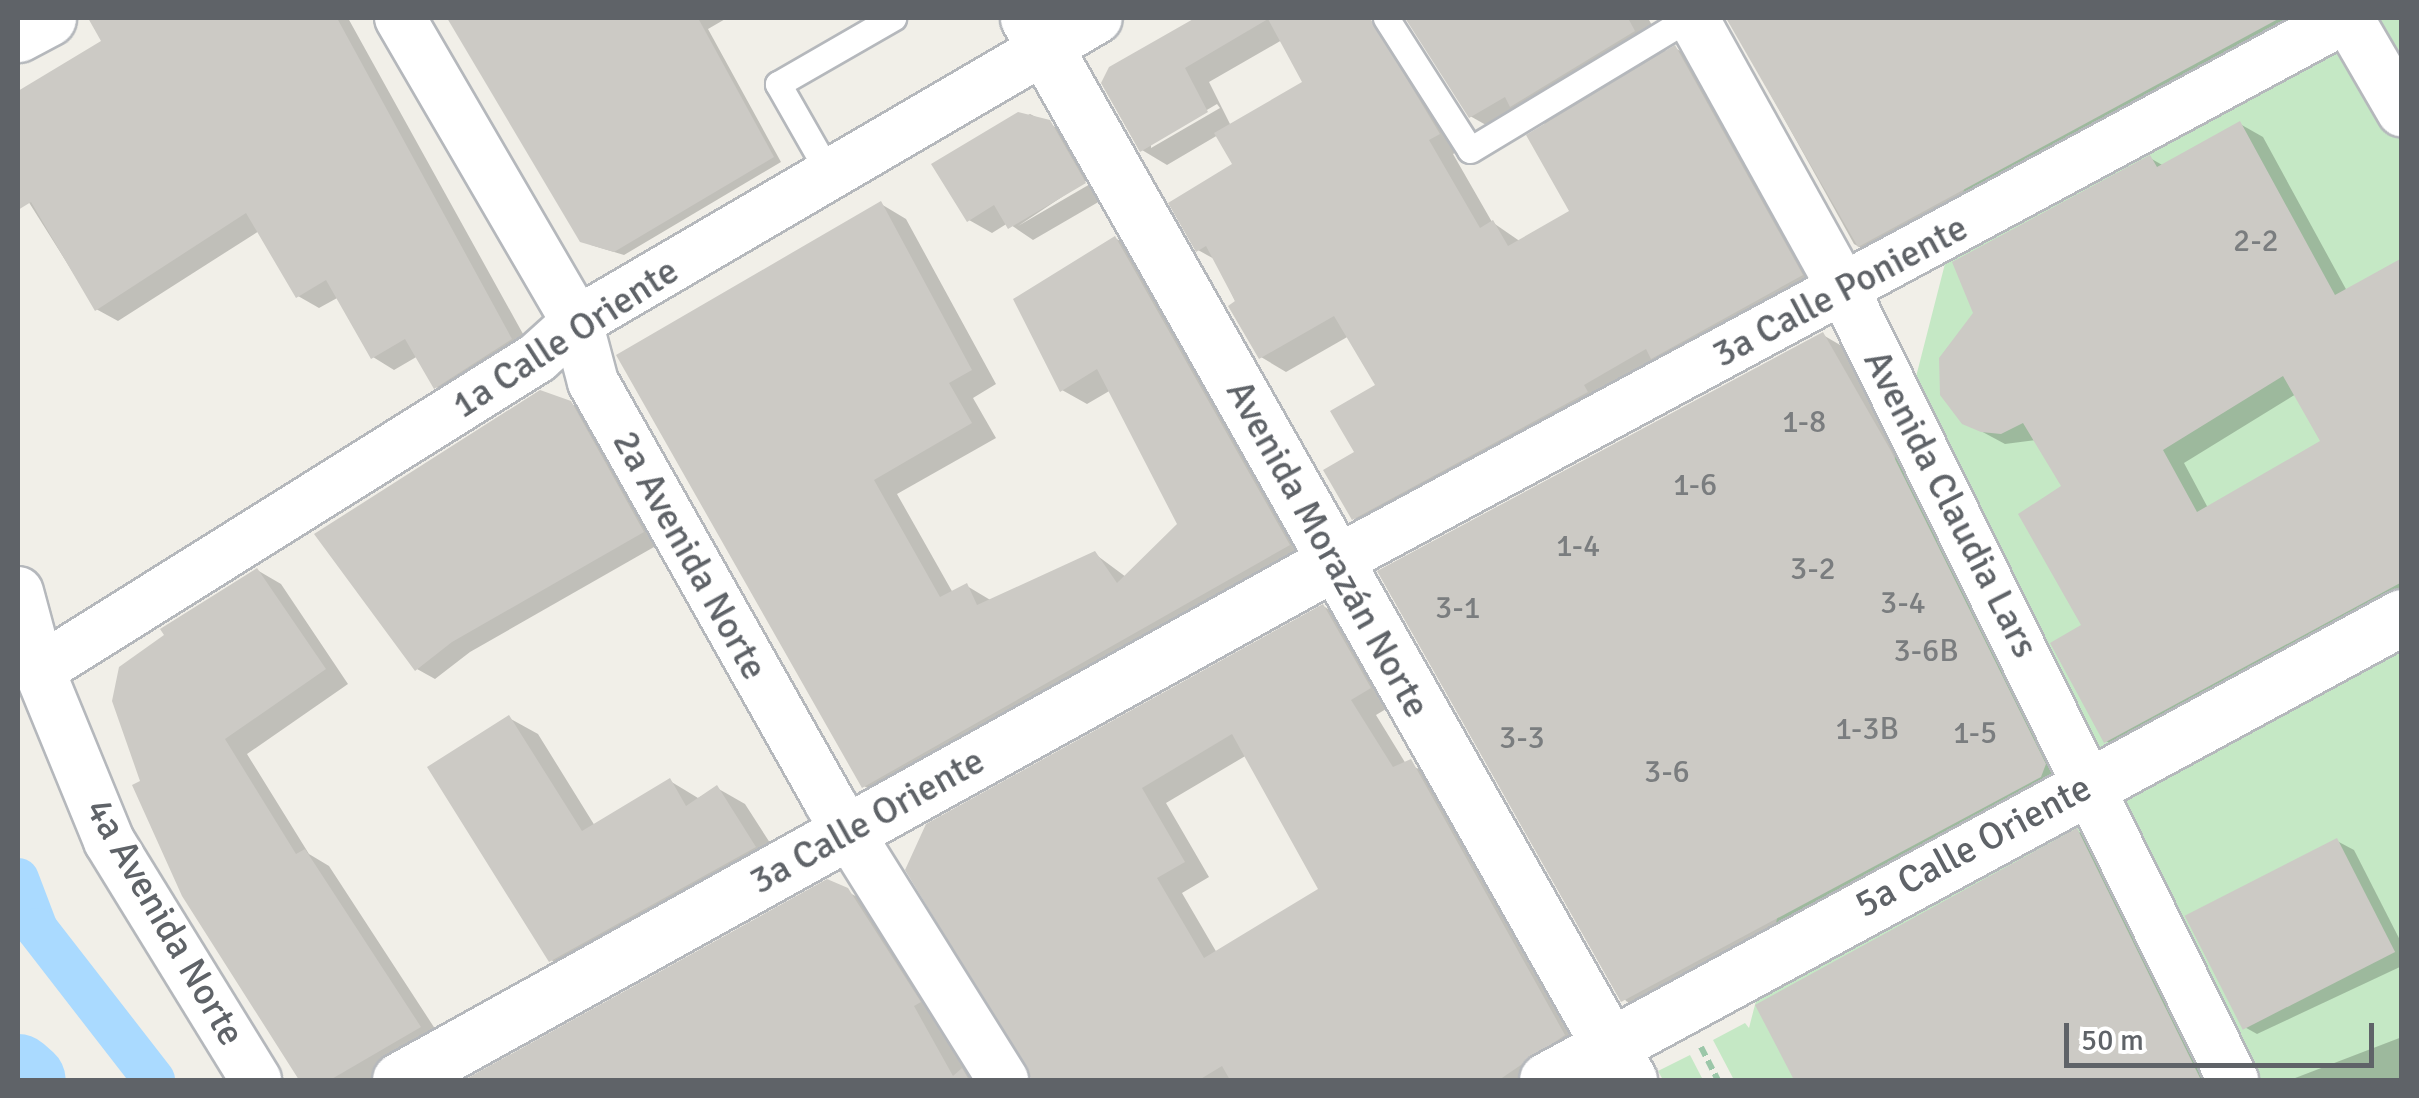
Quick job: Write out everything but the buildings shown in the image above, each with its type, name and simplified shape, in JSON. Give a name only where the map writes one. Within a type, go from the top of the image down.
[{"type":"main road","points":[[18,34],[48,18]]},
{"type":"main road","name":"Avenida Morazán Norte","points":[[1037,32],[1619,1063]]},
{"type":"main road","name":"3a Calle Oriente","points":[[400,1080],[1334,562]]},
{"type":"main road","name":"5a Calle Oriente","points":[[1547,1080],[1619,1063],[2091,782],[2402,617]]},
{"type":"street","name":"2a Avenida Norte","points":[[400,18],[577,322],[593,382],[846,832],[1003,1080]]},
{"type":"street","name":"1a Calle Oriente","points":[[40,670],[537,358],[577,322],[830,176],[1037,32],[1097,18]]},
{"type":"street","name":"Avenida Claudia Lars","points":[[1691,18],[1844,290],[2091,782],[2233,1080]]},
{"type":"street","name":"3a Calle Poniente","points":[[1334,562],[2346,18]]},
{"type":"street","points":[[2346,18],[2402,111]]},
{"type":"street","name":"4a Avenida Norte","points":[[18,592],[40,670],[109,840],[256,1080]]},
{"type":"lane","points":[[830,176],[778,84],[893,18]]},
{"type":"lane","points":[[1386,18],[1470,150],[1691,18]]},
{"type":"path","points":[[1698,1041],[1718,1080]]},
{"type":"green space","points":[[2008,18],[2401,18],[2401,1080],[1734,1080],[1713,1040],[1745,1023],[1749,1028]]},
{"type":"green space","points":[[1690,1055],[1703,1080],[1663,1080],[1658,1071]]},
{"type":"waterway","points":[[18,879],[37,929],[154,1080]]},
{"type":"waterway","points":[[18,1071],[28,1080]]}]
